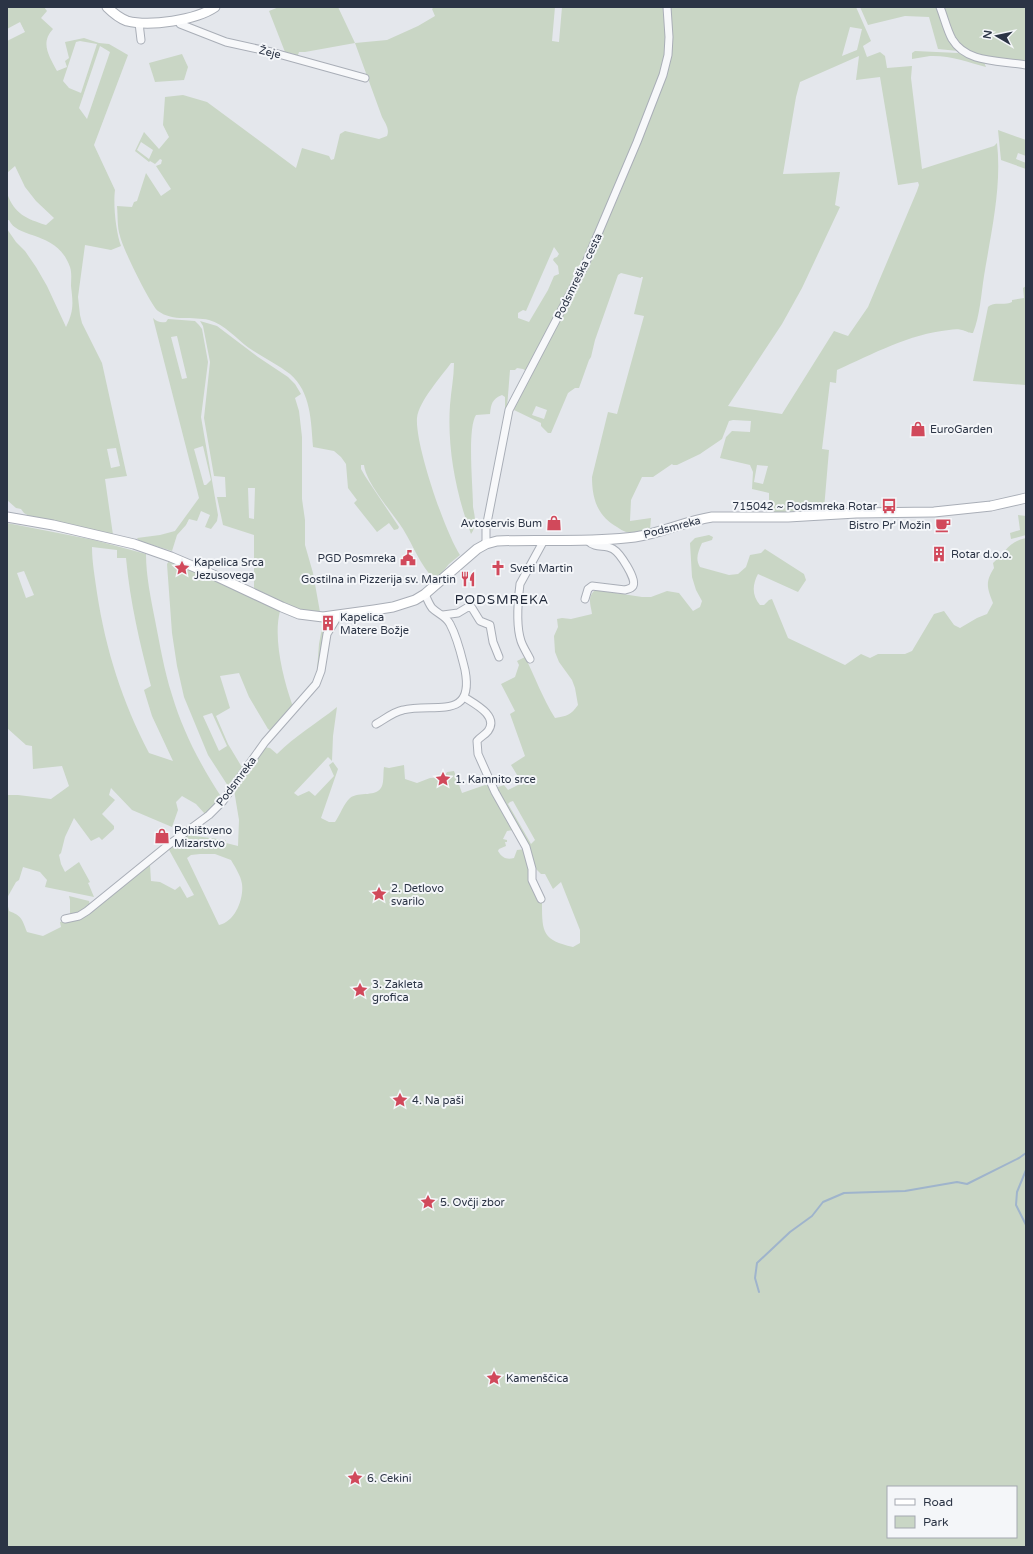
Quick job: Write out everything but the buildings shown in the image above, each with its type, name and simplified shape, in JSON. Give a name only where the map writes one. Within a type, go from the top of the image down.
[{"type":"street","points":[[107,7],[120,18],[139,23],[179,20],[215,7]]},
{"type":"street","name":"Podsmreška cesta","points":[[486,544],[486,528],[509,410],[584,267],[654,100],[668,55],[669,37],[667,7]]},
{"type":"street","points":[[940,7],[952,39],[964,53],[986,60],[1026,65]]},
{"type":"street","name":"Žeje","points":[[179,20],[180,24],[218,40],[271,52],[365,78]]},
{"type":"street","points":[[139,23],[141,40]]},
{"type":"street","name":"Podsmreka","points":[[7,517],[53,525],[134,544],[171,556],[299,614],[323,617],[393,607],[414,600],[425,594],[469,556],[486,544],[503,541],[588,541],[636,537],[712,517],[788,517],[856,513],[934,512],[991,506],[1026,498]]},
{"type":"street","points":[[585,599],[588,589],[592,586],[625,590],[630,589],[633,586],[634,581],[622,558],[613,548],[592,545],[588,541]]},
{"type":"street","points":[[530,659],[521,642],[519,631],[519,590],[520,584],[543,542]]},
{"type":"street","points":[[376,724],[395,712],[404,709],[451,706],[464,697],[467,690],[466,677],[456,636],[449,622],[443,615],[434,609],[425,594]]},
{"type":"street","points":[[443,615],[458,612],[468,607],[472,608],[480,621],[490,625],[493,642],[500,657]]},
{"type":"street","name":"Podsmreka","points":[[65,919],[79,916],[87,911],[167,846],[209,815],[223,801],[265,742],[316,684],[321,672],[328,634],[338,616]]},
{"type":"street","points":[[464,697],[479,706],[488,715],[491,721],[491,727],[477,742],[478,754],[495,792],[526,847],[532,869],[532,880],[541,899]]},
{"type":"green space","points":[[7,7],[44,7],[47,11],[41,18],[53,29],[47,39],[47,50],[57,71],[67,67],[65,61],[69,58],[65,42],[84,38],[99,43],[109,44],[128,55],[94,145],[115,190],[115,218],[121,246],[111,250],[85,245],[78,297],[82,323],[102,363],[127,476],[105,479],[113,535],[29,516],[7,500],[7,229],[36,267],[47,286],[66,327],[72,311],[72,302],[71,269],[64,255],[47,241],[20,231],[9,220],[7,220],[7,193],[17,211],[27,218],[46,225],[54,218],[36,201],[25,187],[15,166],[7,173],[7,41],[25,32],[20,22],[7,29]],"holes":[[[80,41],[97,44],[81,93],[69,88],[63,81],[76,42]],[[100,46],[110,52],[87,119],[79,108]],[[116,448],[120,466],[111,468],[107,449]]]},
{"type":"green space","points":[[279,7],[338,7],[355,43],[299,52],[297,58],[294,54],[285,52],[269,11]]},
{"type":"green space","points":[[434,7],[555,7],[552,41],[559,42],[562,7],[664,7],[667,37],[666,53],[661,71],[648,107],[582,267],[526,371],[517,368],[515,370],[510,370],[505,416],[505,397],[502,395],[496,398],[493,402],[490,414],[476,415],[473,422],[471,459],[475,521],[471,534],[457,487],[451,454],[449,421],[454,363],[451,363],[431,389],[419,411],[417,418],[418,431],[426,467],[439,509],[460,555],[449,564],[438,578],[434,579],[421,561],[403,529],[374,489],[364,465],[361,465],[361,469],[365,476],[399,527],[398,529],[394,530],[389,523],[377,532],[354,503],[357,500],[348,488],[346,464],[341,457],[334,451],[313,447],[309,408],[302,389],[297,381],[285,370],[249,348],[225,328],[215,322],[203,319],[177,318],[158,311],[143,288],[122,242],[118,229],[117,206],[132,207],[134,202],[137,201],[146,173],[161,196],[171,189],[156,166],[161,164],[162,160],[160,159],[155,164],[150,161],[149,162],[135,151],[144,132],[159,149],[169,137],[163,125],[165,97],[183,95],[207,102],[296,168],[302,148],[329,156],[331,160],[334,159],[340,134],[345,131],[379,139],[387,136],[388,128],[382,117],[355,43],[387,40],[418,26],[435,16],[432,9]],"holes":[[[141,142],[153,150],[149,159],[137,150]],[[554,247],[559,254],[553,260],[558,266],[559,274],[554,276],[548,290],[529,322],[518,318],[518,313],[523,310],[526,311]]]},
{"type":"green space","points":[[669,7],[856,7],[871,41],[863,46],[867,57],[880,52],[885,56],[887,68],[912,66],[911,78],[922,169],[994,146],[997,143],[998,176],[995,210],[979,312],[973,333],[953,329],[934,332],[905,340],[837,370],[836,383],[830,382],[822,449],[829,450],[824,509],[769,513],[769,493],[752,489],[753,472],[750,465],[720,458],[726,437],[732,431],[750,432],[751,421],[733,420],[729,421],[722,439],[700,454],[677,465],[672,464],[653,477],[642,477],[631,500],[630,521],[651,518],[650,530],[629,533],[610,523],[605,518],[595,500],[592,477],[608,412],[617,414],[644,316],[634,314],[643,277],[641,278],[621,273],[618,275],[595,340],[591,357],[579,388],[575,388],[568,393],[551,433],[548,433],[541,426],[541,423],[514,410],[516,400],[571,301],[620,193],[666,73]],"holes":[[[850,27],[862,29],[857,50],[842,56]],[[859,56],[856,80],[880,77],[898,185],[918,182],[919,185],[868,307],[848,336],[834,331],[782,414],[728,406],[782,324],[802,288],[840,207],[835,205],[840,172],[783,174],[796,97],[800,82]],[[536,406],[547,410],[544,419],[532,415]],[[757,465],[768,466],[763,484],[754,482]]]},
{"type":"green space","points":[[860,7],[937,7],[958,51],[938,49],[929,17],[905,16],[868,25]]},
{"type":"green space","points":[[942,7],[1026,7],[1026,64],[984,58],[965,51],[953,36]]},
{"type":"green space","points":[[915,51],[958,53],[984,62],[986,67],[958,59],[937,56],[912,59],[912,53]]},
{"type":"green space","points":[[182,54],[188,67],[184,80],[155,82],[149,63]]},
{"type":"green space","points":[[998,130],[1026,140],[1026,156],[1018,153],[1016,159],[1026,163],[1026,169],[1001,160]]},
{"type":"green space","points":[[1026,286],[1026,385],[973,381],[988,307],[993,304],[1009,303],[1012,302],[1012,300],[1024,298],[1023,288]]},
{"type":"green space","points":[[153,318],[162,322],[166,322],[168,319],[195,321],[202,329],[208,362],[201,417],[218,515],[217,521],[211,529],[205,527],[210,515],[201,511],[197,521],[189,519],[177,535],[172,551],[139,541],[137,538],[160,535],[175,531],[199,498]],"holes":[[[177,336],[187,378],[182,379],[171,337]],[[203,446],[211,480],[206,485],[204,485],[194,449]]]},
{"type":"green space","points":[[200,321],[217,326],[258,357],[288,377],[295,384],[301,394],[295,398],[299,411],[302,437],[302,499],[305,520],[305,545],[313,573],[320,612],[304,611],[286,605],[254,588],[254,535],[223,525],[217,497],[226,497],[225,477],[214,476],[204,418],[210,362],[203,326]],"holes":[[[248,488],[255,488],[254,519],[249,518]]]},
{"type":"green space","points":[[1018,515],[1026,516],[1026,535],[1011,539],[1010,533],[1020,530]]},
{"type":"green space","points":[[7,523],[94,540],[146,554],[148,579],[164,667],[176,709],[193,748],[222,798],[205,814],[196,804],[182,796],[176,802],[178,810],[172,827],[132,810],[111,788],[109,795],[115,800],[102,814],[114,826],[114,829],[102,840],[99,837],[91,841],[74,818],[65,837],[61,853],[59,855],[65,872],[79,862],[90,882],[88,883],[94,897],[45,887],[47,880],[40,872],[23,867],[19,880],[16,882],[7,898],[7,795],[51,799],[69,786],[62,766],[33,769],[32,746],[26,745],[7,728]],"holes":[[[92,547],[117,550],[117,558],[126,558],[136,623],[151,686],[144,690],[152,716],[173,761],[149,753],[139,734],[123,695],[105,635],[97,593]],[[24,571],[34,595],[26,598],[17,573]]]},
{"type":"green space","points":[[709,535],[713,537],[712,540],[702,543],[698,552],[698,564],[700,567],[729,575],[738,574],[746,567],[750,555],[761,553],[765,549],[804,574],[806,580],[798,592],[758,574],[754,586],[755,598],[760,605],[764,605],[772,599],[788,638],[845,665],[861,654],[870,658],[878,654],[905,654],[912,651],[934,614],[944,611],[954,625],[960,628],[987,614],[993,603],[989,593],[988,581],[994,568],[993,563],[1011,545],[1026,538],[1026,1547],[7,1547],[7,902],[9,911],[21,918],[27,932],[43,936],[61,927],[60,922],[79,918],[86,914],[147,865],[150,865],[151,881],[160,882],[175,890],[180,886],[187,898],[194,895],[168,848],[187,835],[226,840],[226,843],[238,846],[239,820],[234,790],[237,783],[264,747],[270,748],[277,754],[299,735],[337,707],[333,736],[332,761],[328,757],[294,793],[298,796],[309,791],[315,796],[334,776],[329,765],[333,762],[338,769],[321,818],[329,822],[335,822],[350,798],[380,790],[383,784],[384,767],[389,768],[404,765],[405,779],[417,783],[430,778],[444,777],[447,772],[454,771],[462,793],[485,785],[490,786],[514,830],[507,831],[503,839],[507,840],[507,842],[505,842],[506,846],[498,851],[503,857],[511,859],[514,858],[517,850],[525,849],[528,857],[531,884],[536,894],[537,901],[542,902],[543,922],[546,934],[556,941],[573,947],[580,943],[580,930],[561,882],[553,889],[545,874],[541,874],[533,866],[528,846],[506,811],[495,788],[504,785],[508,790],[522,783],[511,765],[525,756],[510,714],[515,711],[501,684],[515,677],[519,665],[517,661],[525,657],[555,718],[566,716],[571,713],[578,705],[572,680],[559,662],[555,652],[554,636],[558,627],[557,619],[571,619],[592,614],[590,599],[594,591],[651,597],[667,591],[679,593],[693,611],[700,607],[702,601],[696,590],[692,577],[690,543],[695,538]],"holes":[[[513,801],[535,840],[531,844],[508,804],[510,802]],[[215,854],[231,860],[238,872],[242,884],[242,896],[234,915],[225,923],[219,925],[187,858],[191,855]]]},
{"type":"green space","points":[[169,561],[229,586],[280,611],[278,622],[278,645],[282,670],[292,704],[294,705],[271,731],[268,729],[249,697],[239,673],[220,676],[230,708],[216,716],[228,744],[243,769],[230,789],[208,755],[184,697],[172,633],[167,564]],"holes":[[[212,713],[227,746],[219,751],[203,716]]]},
{"type":"green space","points":[[323,623],[326,626],[319,672],[317,671],[319,644]]},
{"type":"green space","points":[[69,896],[89,901],[90,905],[87,909],[70,916]]},
{"type":"waterway","points":[[759,1292],[755,1278],[757,1263],[790,1232],[812,1216],[823,1202],[844,1193],[905,1191],[957,1182],[967,1184],[1026,1153]]},
{"type":"waterway","points":[[1026,1170],[1017,1192],[1016,1205],[1026,1225]]},
{"type":"place","name":"EuroGarden","points":[[918,429]]},
{"type":"place","name":"715042 ~ Podsmreka Rotar","points":[[889,506]]},
{"type":"place","name":"Avtoservis Bum","points":[[554,523]]},
{"type":"place","name":"Bistro Pr' Možin","points":[[943,525]]},
{"type":"place","name":"Rotar d.o.o.","points":[[939,554]]},
{"type":"place","name":"PGD Posmreka","points":[[408,558]]},
{"type":"place","name":"Kapelica Srca Jezusovega","points":[[182,568]]},
{"type":"place","name":"Sveti Martin","points":[[498,568]]},
{"type":"place","name":"Gostilna in Pizzerija sv. Martin","points":[[468,579]]},
{"type":"place","name":"Kapelica Matere Božje","points":[[328,623]]},
{"type":"place","name":"1. Kamnito srce","points":[[443,779]]},
{"type":"place","name":"Pohištveno Mizarstvo","points":[[162,836]]},
{"type":"place","name":"2. Detlovo svarilo","points":[[379,894]]},
{"type":"place","name":"3. Zakleta grofica","points":[[360,990]]},
{"type":"place","name":"4. Na paši","points":[[400,1100]]},
{"type":"place","name":"5. Ovčji zbor","points":[[428,1202]]},
{"type":"place","name":"Kamenščica","points":[[494,1378]]},
{"type":"place","name":"6. Cekini","points":[[355,1478]]},
{"type":"district","name":"PODSMREKA","points":[[502,599]]}]
